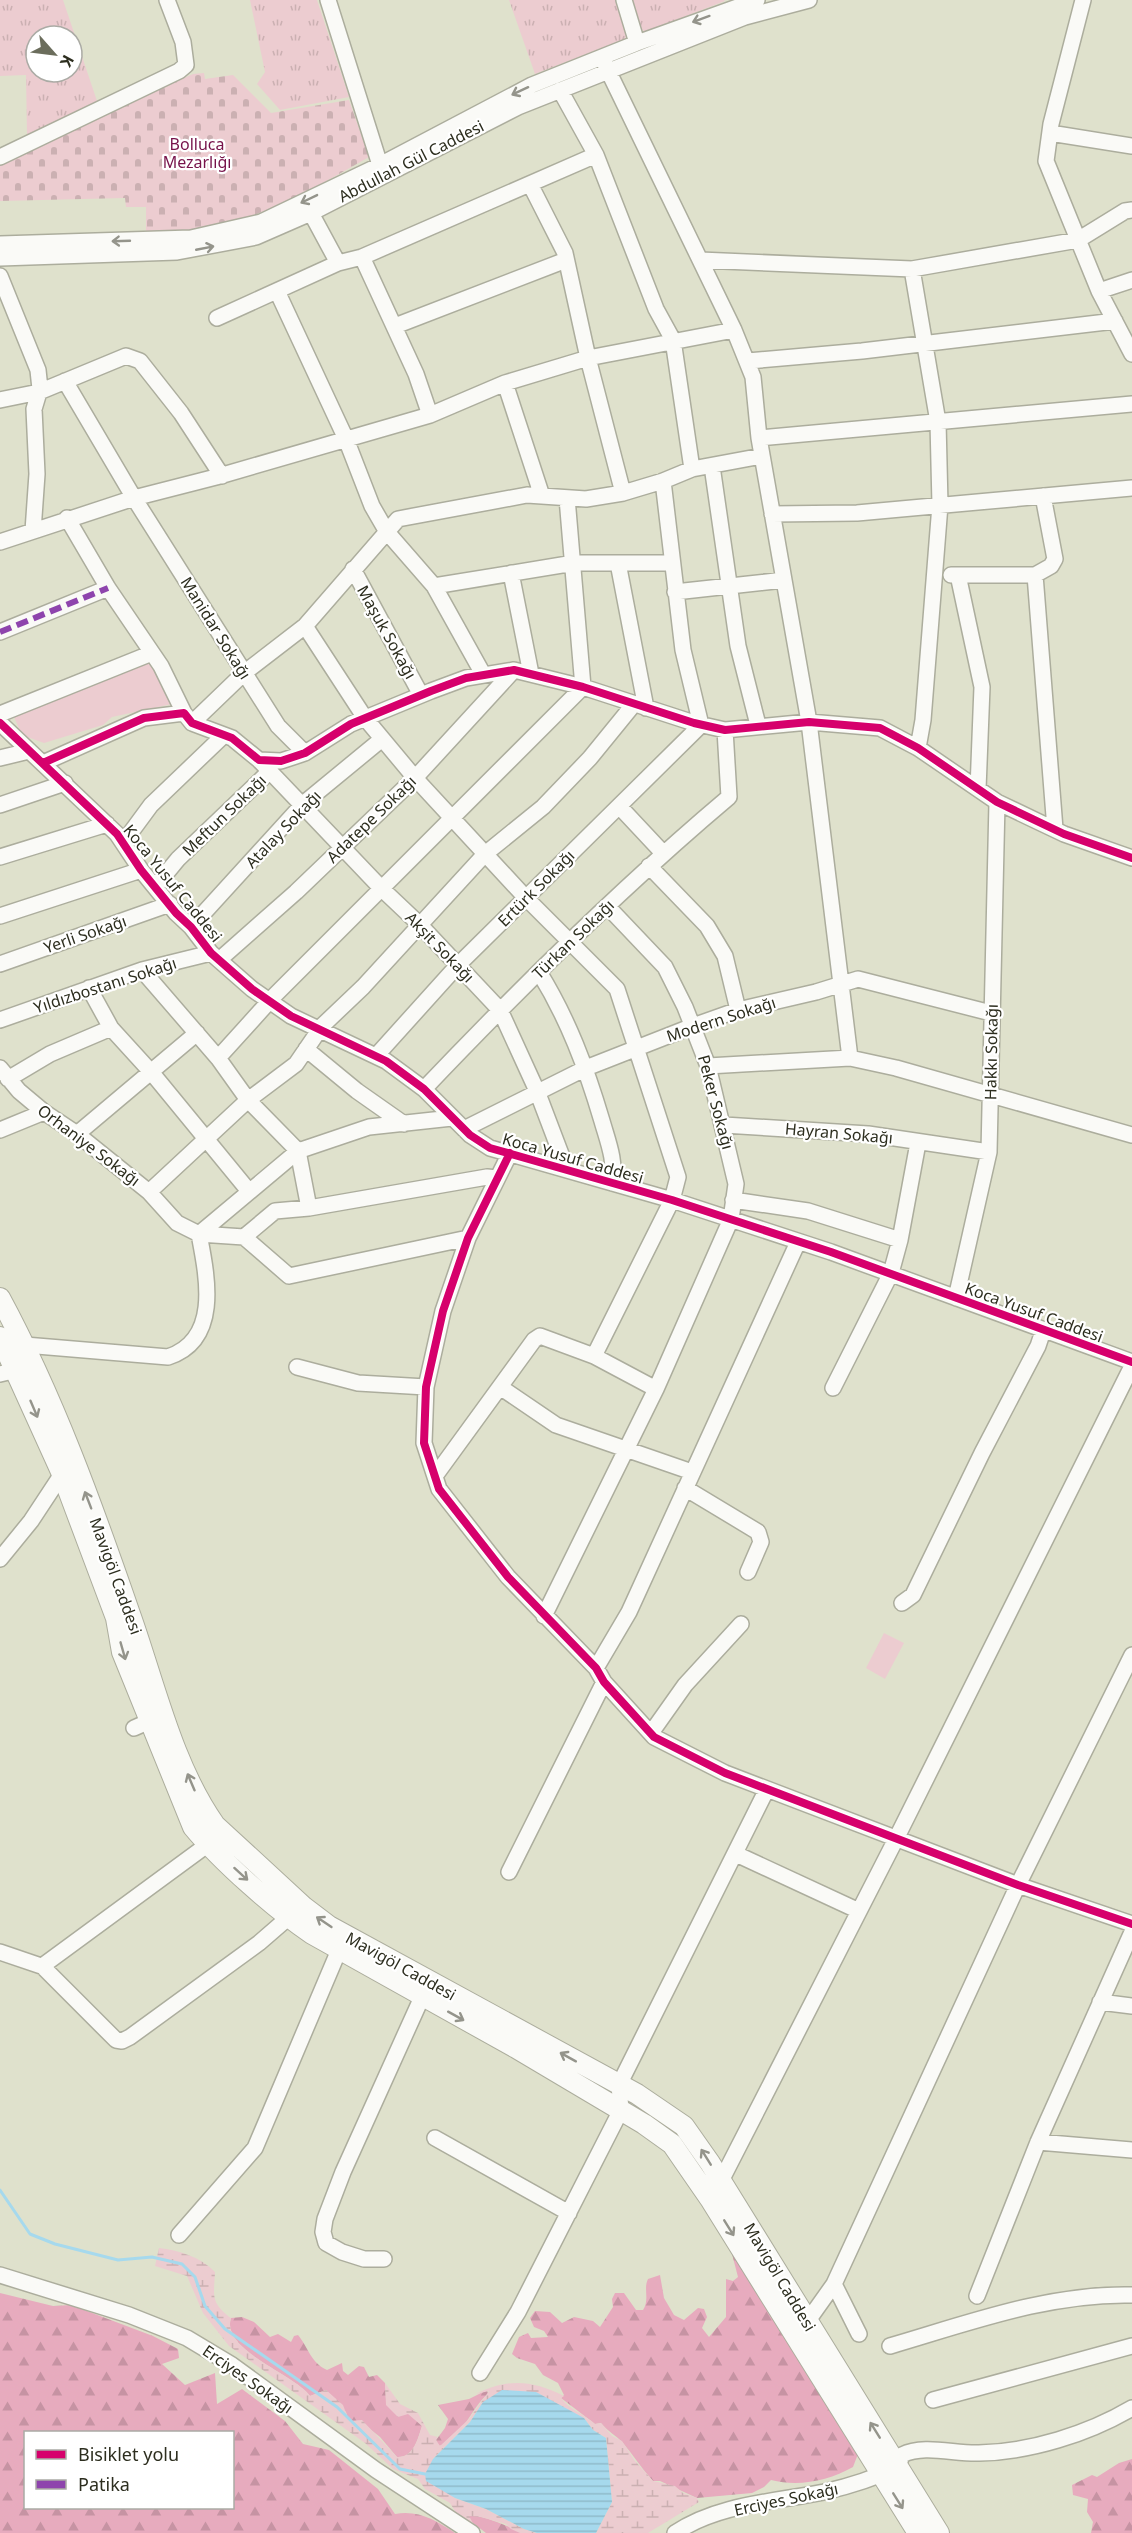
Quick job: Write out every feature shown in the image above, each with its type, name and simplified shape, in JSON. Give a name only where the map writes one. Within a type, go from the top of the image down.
[{"type":"main road","name":"Mavigöl Caddesi","points":[[0,1298],[25,1344],[76,1468],[150,1721],[195,1790],[214,1825],[303,1907],[346,1936],[619,2085],[663,2110],[684,2126],[721,2181],[807,2322],[890,2471],[918,2533]]},
{"type":"main road","name":"Mavigöl Caddesi","points":[[0,1337],[8,1372],[62,1474],[116,1618],[122,1652],[187,1818],[207,1845],[289,1917],[339,1950],[661,2134],[682,2157],[890,2471],[939,2533]]},
{"type":"street","points":[[0,157],[179,71],[186,65],[183,42],[167,0]]},
{"type":"street","points":[[328,0],[380,165]]},
{"type":"street","points":[[624,0],[637,43]]},
{"type":"street","name":"Abdullah Gül Caddesi","points":[[0,258],[137,255],[197,250],[256,237],[310,213],[499,117],[560,90],[637,43],[757,0]]},
{"type":"street","name":"Abdullah Gül Caddesi","points":[[0,244],[191,238],[261,222],[380,165],[491,105],[745,17],[809,0]]},
{"type":"street","points":[[1083,0],[1050,133],[1046,161],[1099,291],[1132,354]]},
{"type":"street","points":[[604,64],[735,330],[748,361],[808,722],[850,1058]]},
{"type":"street","points":[[560,90],[596,155],[656,309],[673,340],[692,469]]},
{"type":"street","points":[[1050,133],[1132,146]]},
{"type":"street","points":[[217,318],[338,263],[362,257],[596,155]]},
{"type":"street","points":[[530,184],[566,260],[623,493]]},
{"type":"street","points":[[700,260],[912,269],[1078,240],[1125,211],[1132,210]]},
{"type":"street","points":[[310,213],[338,263]]},
{"type":"street","points":[[362,257],[395,326],[430,415]]},
{"type":"street","points":[[395,326],[566,260]]},
{"type":"street","points":[[912,269],[938,422],[940,505],[923,720],[918,748]]},
{"type":"street","points":[[0,276],[38,370],[39,392],[34,409],[38,474],[33,531]]},
{"type":"street","points":[[1099,291],[1132,280]]},
{"type":"street","points":[[277,291],[346,439],[372,506],[387,532],[434,586],[483,674]]},
{"type":"street","points":[[748,361],[862,351],[1115,321]]},
{"type":"street","points":[[0,542],[67,518],[134,498],[222,476],[430,415],[505,383],[588,357],[735,330]]},
{"type":"street","points":[[0,400],[39,392],[126,356],[140,362],[181,413],[222,476]]},
{"type":"street","name":"Manidar Sokağı","points":[[65,381],[134,498],[278,726],[304,753]]},
{"type":"street","points":[[505,383],[542,496]]},
{"type":"street","points":[[759,438],[1132,404]]},
{"type":"street","points":[[43,763],[144,718],[188,718],[305,626],[398,519],[528,495],[586,499],[623,493],[663,481],[692,469],[762,456]]},
{"type":"street","points":[[712,466],[738,646],[758,725]]},
{"type":"street","points":[[663,481],[683,650],[701,725]]},
{"type":"street","points":[[772,514],[857,513],[1132,488]]},
{"type":"street","points":[[935,575],[1035,575],[1051,566],[1054,559],[1043,496]]},
{"type":"street","points":[[218,1058],[270,1001],[583,687],[567,498]]},
{"type":"street","points":[[67,518],[108,588],[161,666],[188,718]]},
{"type":"street","points":[[434,586],[574,563],[672,563]]},
{"type":"street","points":[[618,563],[640,706]]},
{"type":"street","name":"Maşuk Sokağı","points":[[353,569],[421,695]]},
{"type":"street","points":[[511,573],[531,674]]},
{"type":"street","points":[[958,575],[982,687],[978,789]]},
{"type":"street","points":[[1035,575],[1054,830]]},
{"type":"street","points":[[675,592],[784,580]]},
{"type":"street","points":[[0,632],[108,588]]},
{"type":"street","points":[[305,626],[365,718],[414,778],[526,898],[617,989],[678,1174],[672,1200],[594,1356]]},
{"type":"street","points":[[0,714],[152,653]]},
{"type":"street","points":[[265,766],[304,753],[365,718],[421,695],[483,674],[514,670],[583,687],[701,725],[725,730],[758,725],[808,722],[880,728],[918,748],[997,802],[1054,830],[1132,858]]},
{"type":"street","name":"Adatepe Sokağı","points":[[215,957],[296,892],[414,778],[514,670]]},
{"type":"street","points":[[149,1192],[248,1100],[296,1064],[320,1029],[363,987],[485,854],[543,807],[640,706]]},
{"type":"street","name":"Akşit Sokağı","points":[[188,718],[222,737],[232,738],[265,766],[500,1010],[537,1091],[567,1170]]},
{"type":"street","name":"Koca Yusuf Caddesi","points":[[0,723],[107,824],[141,870],[215,957],[291,1016],[376,1056],[424,1089],[464,1129],[490,1148],[731,1219],[891,1273],[1132,1364]]},
{"type":"street","name":"Ertürk Sokağı","points":[[376,1056],[458,965],[701,725]]},
{"type":"street","name":"Türkan Sokağı","points":[[424,1089],[500,1010],[607,906],[663,853],[729,797],[725,730]]},
{"type":"street","points":[[123,843],[151,805],[222,737]]},
{"type":"street","name":"Atalay Sokağı","points":[[191,927],[303,804],[382,739]]},
{"type":"street","points":[[0,758],[29,751]]},
{"type":"street","name":"Meftun Sokağı","points":[[155,887],[178,859],[265,766]]},
{"type":"street","points":[[0,805],[65,783]]},
{"type":"street","name":"Hakkı Sokağı","points":[[956,1298],[989,1152],[997,802]]},
{"type":"street","points":[[619,806],[663,853]]},
{"type":"street","points":[[0,857],[107,824]]},
{"type":"street","points":[[649,866],[707,926],[725,956],[738,1010]]},
{"type":"street","points":[[0,916],[141,870]]},
{"type":"street","name":"Yerli Sokağı","points":[[0,964],[170,904]]},
{"type":"street","name":"Peker Sokağı","points":[[544,1616],[656,1389],[731,1219],[736,1184],[724,1125],[708,1066],[693,1026],[665,967],[607,906]]},
{"type":"street","name":"Yıldızbostanı Sokağı","points":[[0,1020],[142,970],[215,957]]},
{"type":"street","points":[[142,970],[218,1058],[248,1100],[298,1151],[309,1208]]},
{"type":"street","points":[[539,972],[562,1009],[586,1068],[615,1166],[612,1184]]},
{"type":"street","name":"Modern Sokağı","points":[[464,1129],[586,1068],[693,1026],[738,1010],[841,985],[858,978],[991,1013]]},
{"type":"street","points":[[89,988],[111,1028],[152,1073],[248,1190]]},
{"type":"street","points":[[4,1074],[111,1028]]},
{"type":"street","points":[[77,1134],[197,1033]]},
{"type":"street","points":[[306,1049],[404,1124]]},
{"type":"street","points":[[708,1066],[850,1058],[896,1068],[1132,1135]]},
{"type":"street","name":"Orhaniye Sokağı","points":[[4,1074],[44,1112],[77,1134],[149,1192],[177,1223],[199,1234]]},
{"type":"street","points":[[0,1130],[44,1112]]},
{"type":"street","points":[[199,1234],[248,1190],[298,1151],[369,1127],[452,1118]]},
{"type":"street","name":"Hayran Sokağı","points":[[724,1125],[868,1134],[989,1152]]},
{"type":"street","points":[[834,1388],[891,1273],[900,1240],[918,1143]]},
{"type":"street","points":[[510,1153],[468,1238],[443,1311],[426,1387],[424,1443],[439,1489],[508,1577],[596,1668],[604,1682],[651,1733],[725,1773],[1018,1885],[1132,1924]]},
{"type":"street","points":[[244,1237],[275,1211],[309,1208],[487,1177],[497,1178]]},
{"type":"street","points":[[733,1200],[808,1211],[900,1240]]},
{"type":"street","points":[[199,1234],[244,1237],[289,1276],[468,1238]]},
{"type":"street","points":[[25,1344],[168,1357],[180,1352],[196,1338],[206,1316],[207,1276],[199,1234]]},
{"type":"street","points":[[596,1668],[629,1612],[798,1242]]},
{"type":"street","points":[[902,1603],[913,1595],[982,1453],[1038,1346],[1043,1331]]},
{"type":"street","points":[[435,1476],[534,1340],[540,1336],[594,1356],[656,1389]]},
{"type":"street","points":[[721,2181],[897,1838],[1132,1364]]},
{"type":"street","points":[[297,1367],[358,1383],[426,1387]]},
{"type":"street","points":[[500,1387],[556,1425],[692,1472]]},
{"type":"street","points":[[0,1559],[31,1521],[62,1474]]},
{"type":"street","points":[[685,1488],[758,1532],[761,1542],[748,1572]]},
{"type":"street","points":[[651,1733],[685,1685],[741,1624]]},
{"type":"street","points":[[807,2322],[834,2284],[1018,1885],[1132,1655]]},
{"type":"street","points":[[509,1872],[604,1682]]},
{"type":"street","points":[[480,2373],[518,2312],[621,2110],[619,2085],[767,1789]]},
{"type":"street","points":[[44,1967],[207,1845]]},
{"type":"street","points":[[736,1854],[859,1911]]},
{"type":"street","points":[[0,1952],[44,1967],[116,2040],[122,2041],[260,1943],[289,1917]]},
{"type":"street","points":[[978,2296],[1038,2142],[1132,1932]]},
{"type":"street","points":[[179,2235],[255,2148],[339,1950]]},
{"type":"street","points":[[384,2259],[354,2257],[332,2247],[324,2239],[324,2225],[343,2172],[422,1997]]},
{"type":"street","points":[[1100,2002],[1132,2006]]},
{"type":"street","points":[[435,2138],[569,2213]]},
{"type":"street","points":[[1038,2142],[1132,2150]]},
{"type":"street","name":"Erciyes Sokağı","points":[[0,2275],[129,2315],[188,2338],[232,2365],[376,2470],[472,2533]]},
{"type":"street","points":[[834,2284],[859,2334]]},
{"type":"street","points":[[890,2346],[1068,2298],[1132,2295]]},
{"type":"street","points":[[933,2400],[1132,2346]]},
{"type":"street","points":[[890,2471],[902,2455],[913,2450],[981,2453],[1026,2446],[1101,2425],[1132,2408]]},
{"type":"street","name":"Erciyes Sokağı","points":[[675,2533],[703,2518],[722,2512],[850,2486],[890,2471]]},
{"type":"green space","points":[[0,0],[63,0],[71,24],[24,24],[24,75],[0,76]]},
{"type":"green space","points":[[250,0],[317,0],[349,97],[280,110],[257,84],[265,72]]},
{"type":"green space","points":[[509,0],[617,0],[626,36],[625,39],[535,74]]},
{"type":"green space","points":[[631,0],[725,1],[645,32],[639,27]]},
{"type":"green space","points":[[84,62],[97,101],[27,135],[26,84],[84,84]]},
{"type":"green space","name":"Bolluca Mezarlığı","points":[[204,73],[205,79],[233,75],[271,113],[349,100],[369,157],[268,210],[225,224],[195,230],[146,232],[146,207],[126,207],[125,198],[0,201],[0,164],[168,85],[193,74]]},
{"type":"green space","points":[[149,661],[172,704],[112,717],[103,725],[44,743],[22,735],[14,717],[18,709]]},
{"type":"green space","points":[[884,1633],[904,1643],[885,1679],[866,1668]]},
{"type":"green space","points":[[159,2248],[189,2255],[203,2262],[215,2272],[216,2303],[231,2318],[231,2330],[237,2341],[247,2351],[290,2379],[310,2396],[326,2390],[343,2405],[349,2421],[362,2420],[397,2457],[411,2451],[422,2426],[408,2414],[398,2417],[386,2405],[385,2383],[400,2404],[418,2413],[430,2435],[438,2437],[436,2440],[440,2446],[469,2419],[489,2391],[476,2394],[509,2383],[531,2384],[564,2396],[561,2398],[569,2406],[595,2424],[601,2423],[612,2436],[622,2441],[635,2461],[653,2481],[675,2486],[683,2493],[697,2498],[699,2502],[648,2533],[596,2533],[612,2502],[606,2438],[593,2430],[584,2418],[483,2402],[470,2422],[433,2459],[455,2498],[486,2509],[524,2529],[537,2533],[520,2533],[506,2524],[469,2516],[475,2527],[458,2516],[450,2503],[425,2489],[418,2479],[393,2469],[365,2443],[229,2346],[203,2313],[187,2276],[155,2266]]},
{"type":"green space","points":[[732,2254],[738,2257],[770,2314],[781,2325],[858,2454],[853,2467],[834,2476],[803,2483],[771,2480],[764,2487],[752,2493],[697,2498],[660,2481],[653,2481],[621,2440],[601,2423],[595,2424],[561,2398],[564,2395],[558,2383],[543,2375],[535,2364],[512,2354],[519,2337],[528,2333],[531,2338],[548,2337],[544,2331],[534,2327],[530,2318],[535,2311],[550,2312],[562,2323],[574,2317],[593,2321],[600,2327],[613,2307],[612,2299],[615,2293],[624,2293],[636,2310],[643,2310],[648,2279],[660,2275],[664,2298],[674,2315],[684,2320],[698,2308],[704,2309],[707,2317],[702,2328],[709,2337],[726,2317],[726,2279],[733,2281],[738,2277]]},
{"type":"green space","points":[[0,2293],[53,2306],[71,2305],[153,2336],[178,2349],[179,2358],[162,2364],[185,2385],[215,2373],[217,2404],[242,2389],[285,2421],[303,2444],[329,2450],[378,2489],[395,2514],[419,2515],[434,2520],[455,2533],[0,2533]]},
{"type":"green space","points":[[242,2317],[254,2322],[270,2337],[278,2334],[291,2342],[294,2336],[298,2335],[313,2359],[327,2370],[342,2363],[343,2371],[348,2375],[359,2366],[364,2367],[369,2377],[377,2375],[385,2383],[386,2399],[414,2416],[422,2426],[411,2451],[397,2457],[380,2437],[360,2421],[349,2421],[346,2412],[326,2390],[310,2396],[290,2379],[247,2351],[237,2341],[231,2330],[231,2318]]},
{"type":"green space","points":[[487,2390],[488,2394],[453,2438],[438,2446],[436,2440],[445,2428],[448,2419],[438,2405],[469,2399]]},
{"type":"green space","points":[[1132,2459],[1132,2533],[1091,2533],[1093,2522],[1087,2512],[1088,2499],[1073,2495],[1072,2485],[1092,2475],[1097,2477],[1119,2463]]},
{"type":"green space","points":[[473,2515],[525,2533],[486,2533],[469,2520],[469,2516]]},
{"type":"water","points":[[502,2390],[536,2392],[584,2418],[593,2430],[606,2438],[612,2502],[596,2533],[537,2533],[524,2529],[486,2509],[455,2498],[426,2481],[425,2474],[433,2459],[470,2422],[483,2402]]},
{"type":"waterway","points":[[0,2190],[30,2234],[55,2244],[118,2260],[152,2257],[182,2264],[195,2277],[205,2306],[225,2329],[337,2407],[400,2469],[425,2474]]},
{"type":"marked path","points":[[0,632],[108,588]]},
{"type":"cycle path","points":[[43,763],[144,718],[184,713],[192,723],[232,738],[259,760],[281,761],[305,753],[351,724],[431,691],[466,678],[514,670],[583,687],[694,723],[725,730],[809,722],[880,728],[918,748],[997,802],[1064,834],[1132,858]]},
{"type":"cycle path","points":[[0,723],[117,834],[141,870],[176,913],[191,927],[211,953],[252,989],[291,1016],[386,1061],[424,1089],[470,1135],[490,1148],[672,1200],[831,1252],[1132,1362]]},
{"type":"cycle path","points":[[510,1153],[468,1238],[443,1311],[426,1387],[424,1443],[439,1489],[508,1577],[596,1668],[604,1682],[654,1737],[725,1773],[1018,1885],[1132,1924]]}]
